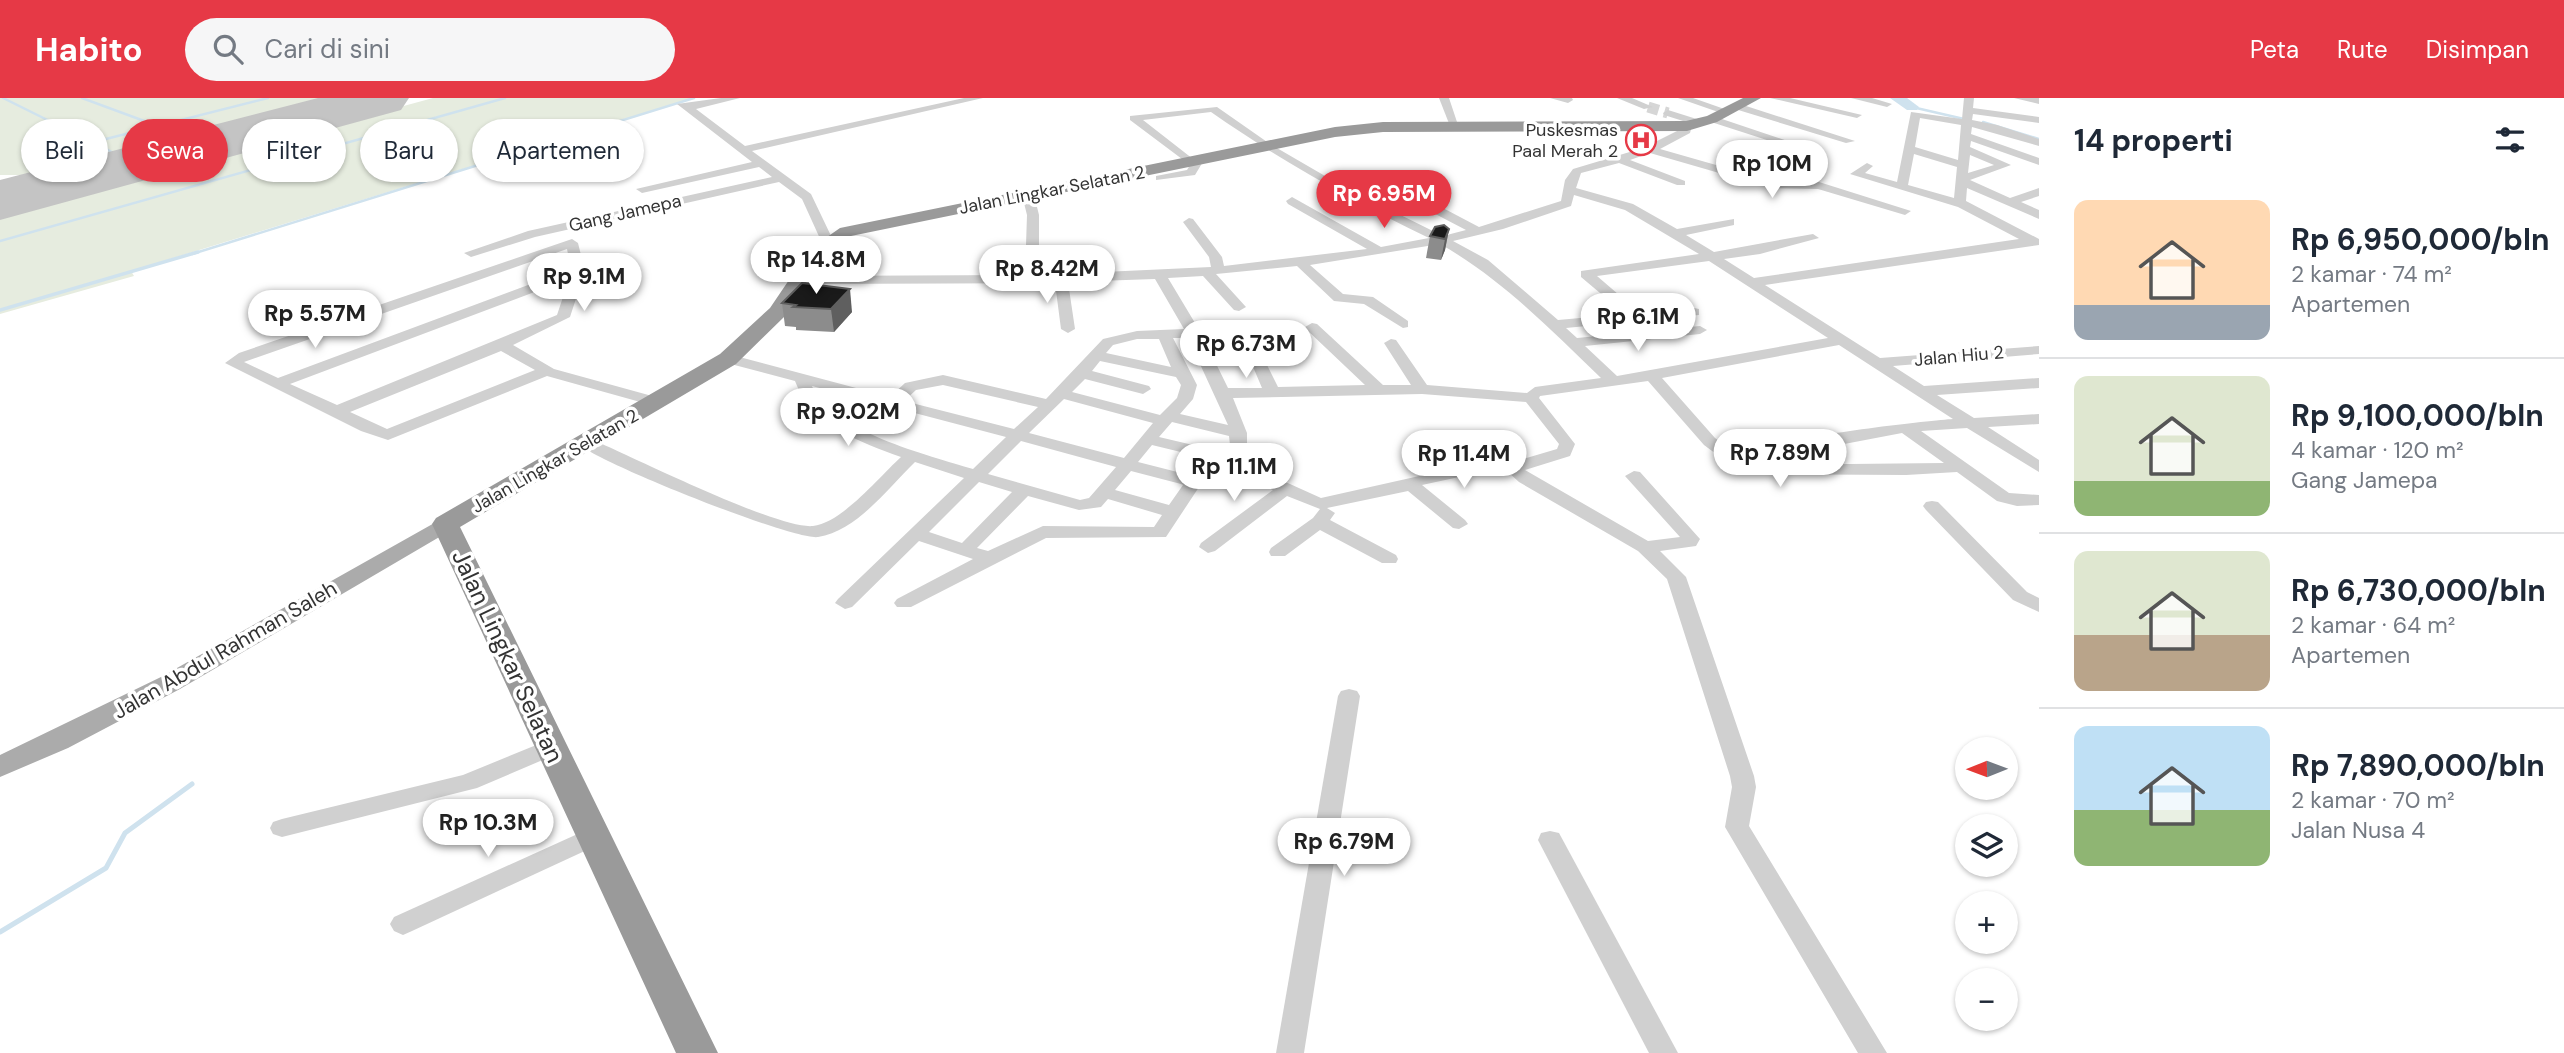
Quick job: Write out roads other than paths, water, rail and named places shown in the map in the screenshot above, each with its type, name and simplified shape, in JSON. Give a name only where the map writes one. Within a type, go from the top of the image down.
[{"type":"highway","name":"Jalan Lingkar Selatan 2","points":[[446,524],[587,444],[728,359],[758,335],[801,280],[816,250],[827,240],[846,232],[1364,128],[1455,127],[1720,114]]},
{"type":"highway","name":"Jalan Lingkar Selatan","points":[[446,524],[697,1053]]},
{"type":"main road","name":"Jalan Abdul Rahman Saleh","points":[[0,766],[67,738],[160,690],[446,524]]},
{"type":"street","points":[[735,98],[685,106],[807,197],[827,240]]},
{"type":"street","points":[[664,175],[978,98]]},
{"type":"street","points":[[1197,98],[1266,146],[1340,190],[1483,263],[1613,380]]},
{"type":"street","points":[[1444,98],[1455,127]]},
{"type":"street","points":[[1555,98],[1569,100]]},
{"type":"street","points":[[1622,98],[1648,107]]},
{"type":"street","points":[[1683,98],[1817,152]]},
{"type":"street","points":[[1774,98],[1857,115]]},
{"type":"street","points":[[1856,98],[1887,104]]},
{"type":"street","points":[[2019,98],[2039,101]]},
{"type":"street","points":[[1160,178],[1191,173],[1193,161],[1134,118],[1213,109]]},
{"type":"street","points":[[1967,115],[2039,109]]},
{"type":"street","points":[[1668,113],[1720,114],[1850,141]]},
{"type":"street","points":[[801,280],[1061,278],[1303,264],[1381,253],[1477,231],[1567,203],[1577,171],[1634,156],[1720,114]]},
{"type":"street","points":[[1902,188],[1915,114],[2039,120]]},
{"type":"street","points":[[1967,115],[2039,137]]},
{"type":"street","points":[[1967,115],[2039,143]]},
{"type":"street","points":[[1962,204],[1967,115]]},
{"type":"street","points":[[1967,115],[2039,162]]},
{"type":"street","points":[[1649,149],[1771,184],[1819,186],[1905,211]]},
{"type":"street","points":[[1908,149],[1964,165]]},
{"type":"street","points":[[1962,180],[2004,166],[1965,149]]},
{"type":"street","points":[[1634,156],[1707,177]]},
{"type":"street","points":[[1620,160],[1681,183]]},
{"type":"street","points":[[642,189],[762,163]]},
{"type":"street","points":[[1867,166],[1856,174],[1962,204],[2036,242]]},
{"type":"street","name":"Gang Jamepa","points":[[471,253],[532,234],[781,178]]},
{"type":"street","points":[[1962,180],[2039,215]]},
{"type":"street","points":[[1399,190],[1477,231]]},
{"type":"street","points":[[1570,190],[1629,207],[1674,233],[2036,462]]},
{"type":"street","points":[[2010,202],[2039,192]]},
{"type":"street","points":[[1028,195],[1033,215],[1032,278]]},
{"type":"street","points":[[1292,201],[1381,253]]},
{"type":"street","points":[[1189,222],[1215,257],[1212,270],[1239,306]]},
{"type":"street","points":[[1674,233],[1730,222]]},
{"type":"street","points":[[1638,318],[1586,274],[1710,257],[1813,238]]},
{"type":"street","points":[[1751,283],[2036,242]]},
{"type":"street","points":[[337,411],[502,345],[563,317],[577,268],[572,243],[536,253],[244,356],[233,363],[337,411],[367,428],[388,435],[546,371]]},
{"type":"street","points":[[1303,264],[1342,300],[1368,300],[1403,324]]},
{"type":"street","points":[[278,383],[577,268]]},
{"type":"street","points":[[1158,273],[1194,332],[1223,393],[1239,433],[1238,461]]},
{"type":"street","points":[[1061,278],[1068,329]]},
{"type":"street","points":[[1555,325],[1694,312]]},
{"type":"street","points":[[1312,327],[1380,391]]},
{"type":"street","points":[[1574,343],[1700,330]]},
{"type":"street","points":[[845,603],[1018,436],[1053,398],[1082,373],[1108,342],[1164,333],[1194,332]]},
{"type":"street","points":[[1077,530],[1096,499],[1125,464],[1186,400],[1189,385],[1181,374],[1164,333]]},
{"type":"street","points":[[1531,398],[1535,392],[1547,389],[1651,375],[1698,364],[1844,340]]},
{"type":"street","points":[[1391,343],[1422,389]]},
{"type":"street","points":[[502,345],[546,371],[657,402]]},
{"type":"street","name":"Jalan Hiu 2","points":[[1878,363],[2039,350]]},
{"type":"street","points":[[1255,355],[1271,390]]},
{"type":"street","points":[[1097,356],[1181,374]]},
{"type":"street","points":[[728,359],[1191,482],[1159,533],[1077,530],[1043,532],[904,603]]},
{"type":"street","points":[[1082,373],[1143,389]]},
{"type":"street","points":[[1651,375],[1705,435],[1731,460],[1749,470],[1906,470],[1963,467]]},
{"type":"street","points":[[802,378],[810,399],[820,409],[873,441],[912,456],[1025,489],[1173,512]]},
{"type":"street","points":[[893,402],[911,386],[943,380],[1239,433]]},
{"type":"street","points":[[1922,391],[2039,383]]},
{"type":"street","points":[[1148,439],[1238,461],[1253,475],[1309,502],[1332,503],[1473,469],[1517,466],[1568,449],[1563,437],[1531,398],[1422,389],[1223,393]]},
{"type":"street","points":[[1802,443],[1839,440],[1905,427],[2039,419]]},
{"type":"street","points":[[1905,427],[2011,500],[2039,500]]},
{"type":"street","points":[[587,444],[722,504],[806,533],[824,529],[854,510],[912,456]]},
{"type":"street","points":[[1517,466],[1516,471],[1525,478],[1645,547],[1676,578],[1742,776],[1744,787],[1737,827],[1873,1053]]},
{"type":"street","points":[[1634,476],[1691,539],[1689,542],[1645,547]]},
{"type":"street","points":[[1405,484],[1414,486],[1459,524]]},
{"type":"street","points":[[965,550],[1025,489]]},
{"type":"street","points":[[1208,547],[1284,490]]},
{"type":"street","points":[[1278,552],[1319,522],[1332,503]]},
{"type":"street","points":[[1932,506],[2020,596],[2039,607]]},
{"type":"street","points":[[1319,522],[1389,559]]},
{"type":"street","points":[[916,534],[989,558]]},
{"type":"street","points":[[1290,1053],[1345,738],[1349,696]]},
{"type":"street","points":[[282,828],[469,782],[551,747]]},
{"type":"street","points":[[403,924],[593,836]]},
{"type":"street","points":[[1550,840],[1664,1053]]},
{"type":"waterway","points":[[3,98],[116,154]]},
{"type":"waterway","points":[[82,98],[139,119]]},
{"type":"waterway","points":[[185,119],[268,98]]},
{"type":"waterway","points":[[0,241],[505,98]]},
{"type":"waterway","points":[[192,254],[694,98]]},
{"type":"waterway","points":[[1897,98],[1912,107]]},
{"type":"waterway","points":[[1912,107],[1964,119]]},
{"type":"waterway","points":[[1983,122],[2039,139]]},
{"type":"waterway","points":[[108,138],[122,135]]},
{"type":"waterway","points":[[0,310],[198,252]]},
{"type":"waterway","points":[[0,932],[106,868],[125,833],[192,784]]},
{"type":"tunnel","points":[[1648,107],[1668,113]]},
{"type":"place","name":"Puskesmas Paal Merah 2","points":[[1641,140]]}]
